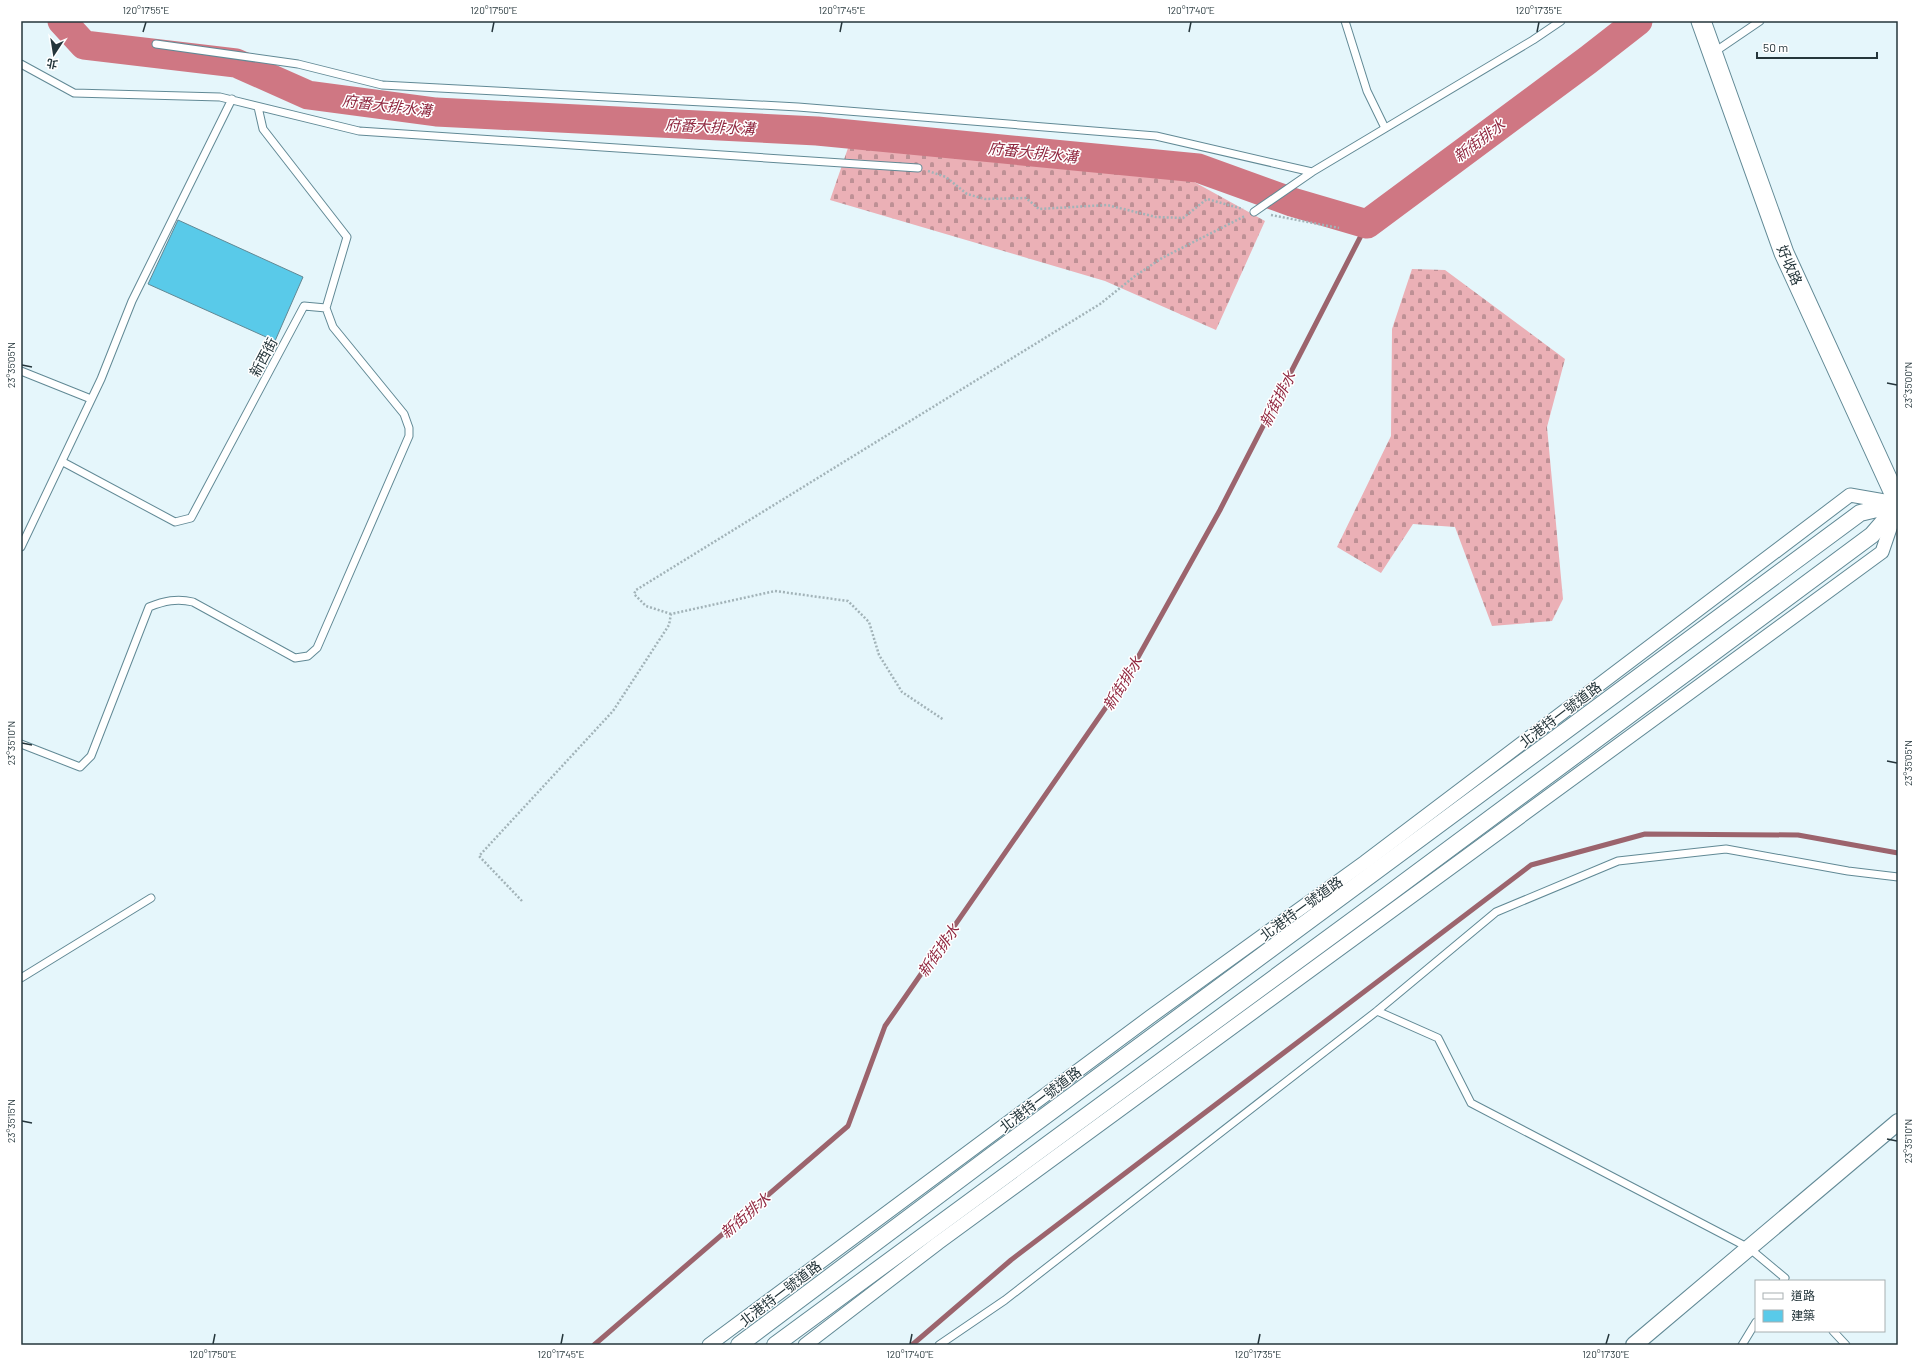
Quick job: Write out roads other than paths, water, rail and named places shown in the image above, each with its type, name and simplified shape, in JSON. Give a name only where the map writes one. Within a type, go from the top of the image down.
[{"type":"main road","name":"好收路","points":[[1701,21],[1784,253],[1898,504]]},
{"type":"street","name":"北港特一號道路","points":[[709,1345],[1144,1022],[1365,862],[1850,495],[1898,504]]},
{"type":"street","name":"北港特一號道路","points":[[739,1345],[991,1156],[1853,517],[1860,513],[1898,504]]},
{"type":"street","points":[[775,1345],[1872,535],[1898,504]]},
{"type":"street","points":[[805,1345],[938,1243],[1882,552],[1898,504]]},
{"type":"street","points":[[1634,1345],[1898,1122]]},
{"type":"lane","points":[[1345,21],[1367,91],[1385,128]]},
{"type":"lane","points":[[1254,212],[1312,172],[1533,40],[1561,21]]},
{"type":"lane","points":[[1712,53],[1760,21]]},
{"type":"lane","points":[[156,44],[298,64],[382,85],[798,107],[1156,136],[1312,172]]},
{"type":"lane","points":[[21,64],[74,93],[220,97],[359,131],[918,168]]},
{"type":"lane","points":[[21,547],[63,462],[101,379],[132,301],[232,99]]},
{"type":"lane","points":[[21,744],[80,766],[85,763],[91,756],[150,607],[160,603],[182,599],[193,602],[295,658],[308,656],[317,648],[409,436],[409,428],[404,414],[333,327],[326,308],[347,237],[263,130],[258,107]]},
{"type":"lane","name":"新西街","points":[[63,462],[175,522],[191,518],[304,306],[326,308]]},
{"type":"lane","points":[[21,371],[91,398]]},
{"type":"lane","points":[[939,1345],[1006,1300],[1377,1011],[1496,912],[1618,861],[1726,849],[1848,871],[1898,877]]},
{"type":"lane","points":[[21,978],[151,898]]},
{"type":"lane","points":[[1377,1011],[1438,1038],[1471,1103],[1749,1248],[1785,1280]]},
{"type":"lane","points":[[1742,1345],[1755,1324]]},
{"type":"lane","points":[[1834,1332],[1846,1345]]},
{"type":"waterway","name":"府番大排水溝","points":[[62,21],[84,45],[236,63],[308,95],[436,112],[817,131],[1198,168],[1292,202],[1367,224],[1588,60],[1638,21]]},
{"type":"waterway","name":"新街排水","points":[[594,1345],[848,1126],[885,1026],[1127,677],[1220,510],[1367,224]]},
{"type":"waterway","points":[[912,1345],[1011,1260],[1531,865],[1645,834],[1798,835],[1898,853]]}]
